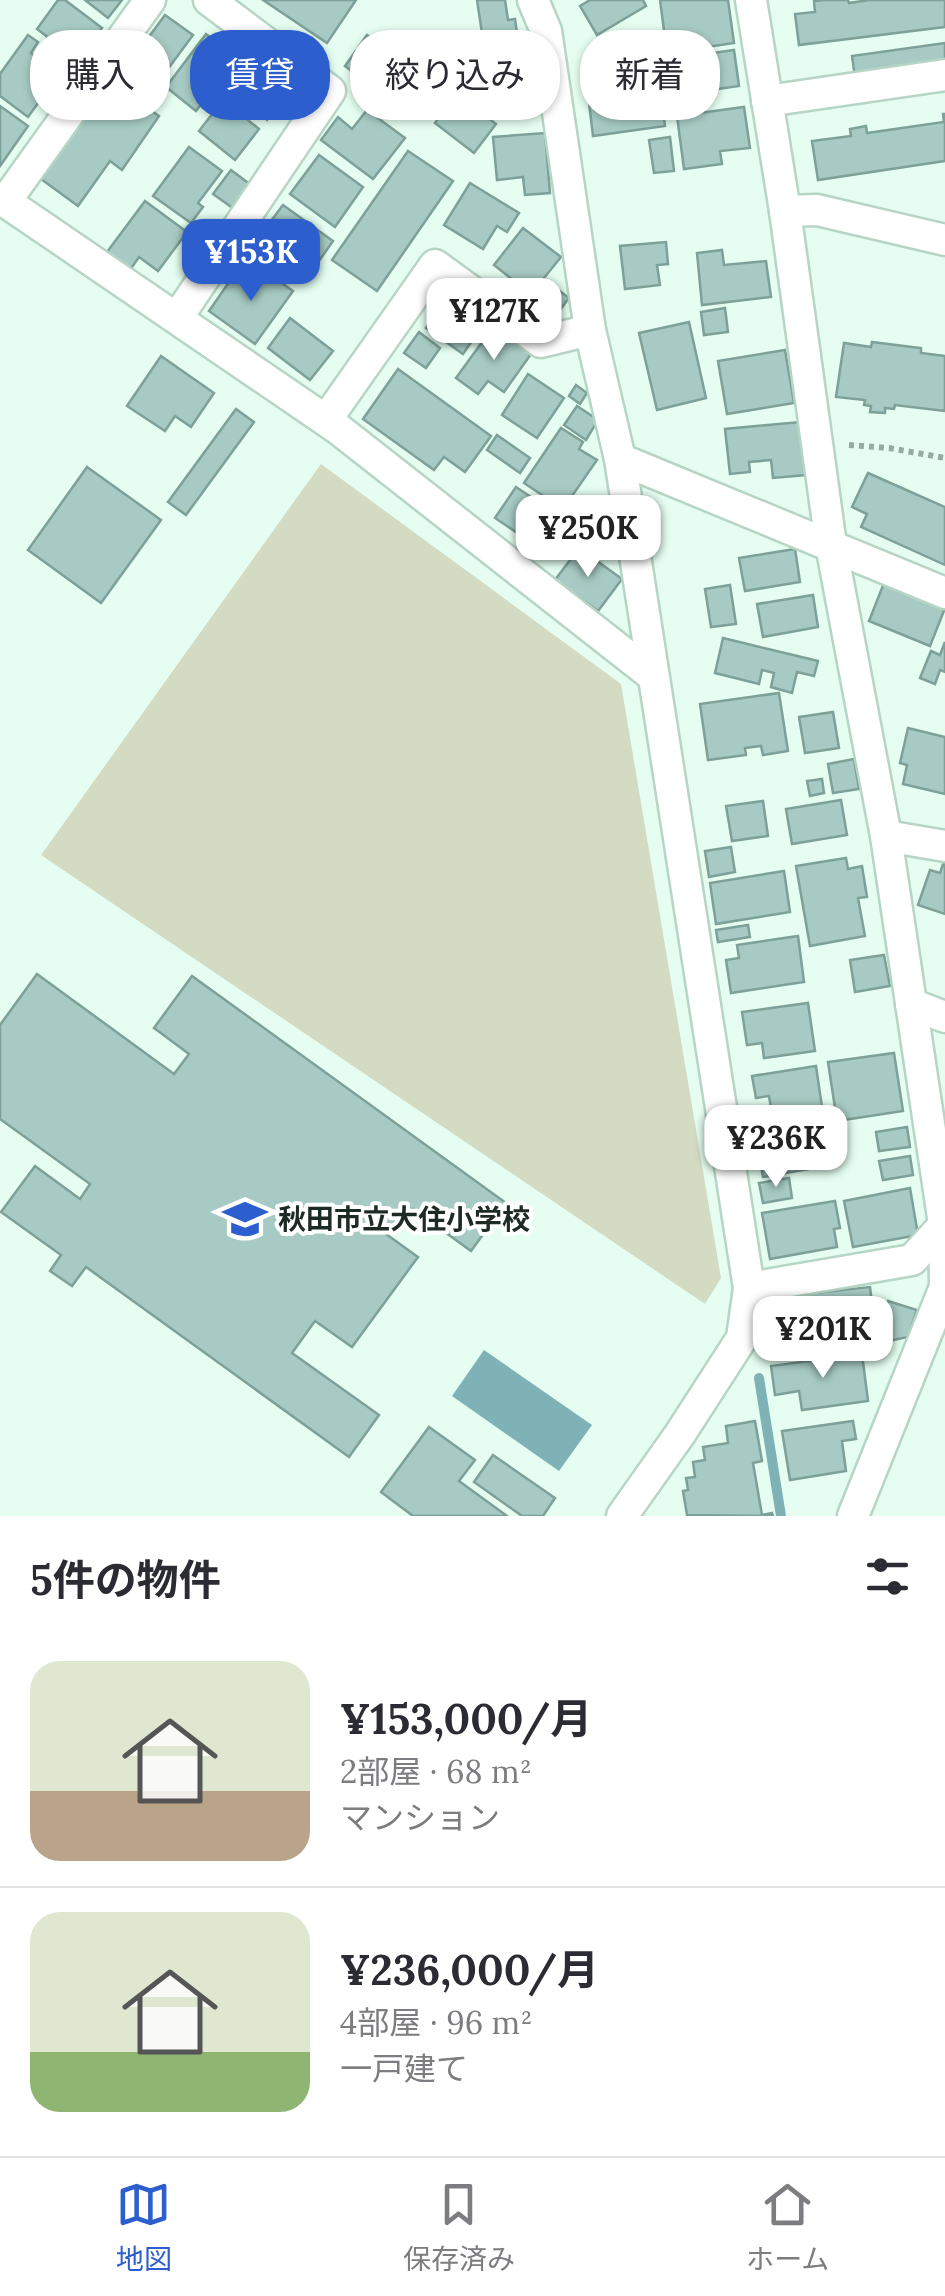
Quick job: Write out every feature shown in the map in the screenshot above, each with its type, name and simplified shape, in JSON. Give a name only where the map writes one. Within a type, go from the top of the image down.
[{"type":"street","points":[[150,0],[3,200],[326,420],[652,676]]},
{"type":"street","points":[[177,318],[330,92],[208,0]]},
{"type":"street","points":[[533,0],[546,31],[590,330],[620,459],[749,1288],[742,1338],[622,1516]]},
{"type":"street","points":[[750,0],[786,212],[832,546],[886,836],[944,1224],[945,1287],[853,1516]]},
{"type":"street","points":[[767,101],[945,75]]},
{"type":"street","points":[[786,212],[817,210],[940,237]]},
{"type":"street","points":[[326,420],[435,264],[542,342],[590,330]]},
{"type":"street","points":[[620,459],[945,593]]},
{"type":"street","points":[[886,836],[945,846]]},
{"type":"street","points":[[910,1004],[945,1017]]},
{"type":"street","points":[[749,1288],[912,1260],[944,1224]]},
{"type":"path","points":[[818,444],[889,448],[945,458]]},
{"type":"green space","points":[[321,464],[621,684],[721,1278],[705,1304],[41,855]]},
{"type":"water","points":[[484,1350],[592,1425],[559,1471],[452,1396]]},
{"type":"building","points":[[58,0],[65,0],[102,28],[100,30],[37,29]]},
{"type":"building","points":[[85,0],[122,0],[108,18]]},
{"type":"building","points":[[263,0],[356,0],[330,39],[330,30],[308,30]]},
{"type":"building","points":[[477,0],[505,0],[508,20],[515,19],[517,30],[482,30]]},
{"type":"building","points":[[590,0],[643,0],[646,6],[605,30],[594,30],[580,6]]},
{"type":"building","points":[[660,0],[728,0],[734,43],[720,45],[720,30],[664,30]]},
{"type":"building","points":[[945,0],[945,27],[799,45],[795,14],[815,12],[814,1]]},
{"type":"building","points":[[165,15],[190,33],[190,39],[170,66],[170,30],[154,30]]},
{"type":"building","points":[[30,36],[28,117],[0,96],[0,74]]},
{"type":"building","points":[[945,43],[945,65],[855,77],[852,56]]},
{"type":"building","points":[[734,50],[739,86],[720,89],[720,52]]},
{"type":"building","points":[[190,55],[190,106],[170,90],[170,82]]},
{"type":"building","points":[[0,106],[28,126],[0,166]]},
{"type":"building","points":[[744,107],[750,148],[720,151],[722,164],[684,169],[678,120],[720,120],[720,110]]},
{"type":"building","points":[[945,114],[945,161],[818,180],[812,141],[851,136],[850,129],[866,126],[867,133],[944,122]]},
{"type":"building","points":[[338,117],[352,129],[359,120],[381,120],[405,138],[373,179],[321,140]]},
{"type":"building","points":[[82,120],[156,120],[122,170],[110,161],[78,206],[41,179]]},
{"type":"building","points":[[208,120],[248,120],[259,129],[235,160],[199,131]]},
{"type":"building","points":[[491,120],[496,124],[474,153],[435,123]]},
{"type":"building","points":[[591,120],[664,120],[665,126],[593,136]]},
{"type":"building","points":[[545,133],[550,193],[525,195],[523,177],[497,180],[493,137]]},
{"type":"building","points":[[670,137],[674,171],[654,173],[649,140]]},
{"type":"building","points":[[189,147],[222,171],[198,203],[203,207],[191,223],[153,196]]},
{"type":"building","points":[[408,151],[453,181],[377,291],[332,260]]},
{"type":"building","points":[[319,155],[363,187],[335,227],[290,194]]},
{"type":"building","points":[[231,170],[251,185],[234,209],[213,194]]},
{"type":"building","points":[[470,183],[519,213],[507,232],[497,226],[483,249],[444,225]]},
{"type":"building","points":[[145,201],[187,232],[158,271],[139,257],[130,270],[107,252]]},
{"type":"building","points":[[283,205],[333,241],[307,278],[256,241]]},
{"type":"building","points":[[523,228],[561,257],[531,294],[494,265]]},
{"type":"building","points":[[666,242],[668,264],[657,265],[660,285],[625,289],[620,246]]},
{"type":"building","points":[[722,250],[724,265],[766,261],[771,297],[702,305],[697,253]]},
{"type":"building","points":[[259,267],[293,291],[255,344],[209,311],[234,275],[247,284]]},
{"type":"building","points":[[549,283],[569,298],[554,318],[534,303]]},
{"type":"building","points":[[448,296],[485,322],[463,354],[426,328]]},
{"type":"building","points":[[725,308],[728,332],[704,335],[701,312]]},
{"type":"building","points":[[290,318],[333,351],[310,380],[268,348]]},
{"type":"building","points":[[689,322],[706,398],[657,410],[639,333]]},
{"type":"building","points":[[493,327],[531,354],[504,392],[488,381],[478,394],[456,378]]},
{"type":"building","points":[[419,332],[440,348],[426,368],[404,353]]},
{"type":"building","points":[[872,342],[921,348],[921,353],[945,356],[945,411],[895,405],[894,409],[885,408],[885,413],[870,412],[871,406],[864,405],[865,400],[836,397],[844,343],[871,347]]},
{"type":"building","points":[[785,350],[794,403],[727,414],[718,361]]},
{"type":"building","points":[[161,356],[214,393],[191,427],[175,416],[165,431],[127,406]]},
{"type":"building","points":[[398,369],[491,436],[465,472],[444,457],[434,470],[363,419]]},
{"type":"building","points":[[528,374],[564,398],[537,438],[502,415]]},
{"type":"building","points":[[576,385],[587,393],[580,404],[569,396]]},
{"type":"building","points":[[577,406],[598,420],[586,440],[564,425]]},
{"type":"building","points":[[236,409],[254,422],[186,515],[168,502]]},
{"type":"building","points":[[800,422],[806,475],[773,478],[771,460],[749,462],[750,472],[730,474],[725,429]]},
{"type":"building","points":[[561,428],[583,442],[579,449],[597,460],[563,509],[524,483]]},
{"type":"building","points":[[497,435],[530,458],[520,473],[487,450]]},
{"type":"building","points":[[87,467],[161,520],[101,603],[28,550]]},
{"type":"building","points":[[868,473],[945,507],[945,565],[861,527],[867,514],[852,507]]},
{"type":"building","points":[[516,487],[559,516],[538,547],[495,518]]},
{"type":"building","points":[[598,515],[612,524],[596,549],[582,540]]},
{"type":"building","points":[[579,548],[622,579],[598,611],[555,580]]},
{"type":"building","points":[[795,549],[800,582],[745,591],[739,558]]},
{"type":"building","points":[[884,583],[945,608],[930,646],[869,621]]},
{"type":"building","points":[[730,585],[736,624],[711,627],[705,589]]},
{"type":"building","points":[[813,595],[818,627],[763,637],[757,604]]},
{"type":"building","points":[[723,638],[818,661],[814,676],[797,672],[792,693],[771,687],[774,673],[762,670],[759,684],[715,673]]},
{"type":"building","points":[[945,642],[945,672],[940,670],[935,684],[920,678],[931,651],[940,655]]},
{"type":"building","points":[[779,693],[788,751],[763,755],[761,746],[745,748],[746,755],[708,760],[700,704]]},
{"type":"building","points":[[833,712],[839,748],[805,753],[799,717]]},
{"type":"building","points":[[908,728],[945,737],[945,794],[903,784],[907,765],[900,763]]},
{"type":"building","points":[[854,759],[859,789],[833,793],[828,764]]},
{"type":"building","points":[[822,779],[824,793],[810,796],[807,781]]},
{"type":"building","points":[[841,800],[847,835],[792,844],[786,809]]},
{"type":"building","points":[[763,801],[768,836],[732,841],[726,806]]},
{"type":"building","points":[[731,847],[735,872],[709,877],[705,851]]},
{"type":"building","points":[[846,858],[848,869],[862,866],[867,897],[858,898],[865,936],[810,946],[796,866]]},
{"type":"building","points":[[945,858],[945,914],[918,905],[930,870],[940,873]]},
{"type":"building","points":[[784,871],[790,912],[716,924],[710,883]]},
{"type":"building","points":[[748,925],[750,937],[718,942],[716,930]]},
{"type":"building","points":[[798,936],[804,982],[731,993],[726,960],[739,958],[737,945]]},
{"type":"building","points":[[884,955],[890,986],[855,992],[850,960]]},
{"type":"building","name":"秋田市立大住小学校","points":[[37,974],[174,1074],[189,1054],[154,1028],[192,976],[506,1203],[471,1251],[413,1209],[409,1214],[404,1211],[386,1234],[418,1257],[352,1347],[315,1321],[292,1353],[379,1415],[349,1457],[86,1267],[72,1286],[50,1271],[61,1255],[1,1212],[35,1166],[80,1199],[90,1184],[0,1119],[0,1025]]},
{"type":"building","points":[[808,1003],[815,1051],[764,1058],[762,1043],[747,1045],[742,1012]]},
{"type":"building","points":[[894,1053],[903,1111],[837,1121],[828,1062]]},
{"type":"building","points":[[816,1066],[822,1107],[772,1114],[769,1096],[756,1098],[752,1076]]},
{"type":"building","points":[[907,1127],[910,1147],[879,1151],[876,1132]]},
{"type":"building","points":[[820,1132],[826,1166],[763,1177],[757,1143]]},
{"type":"building","points":[[910,1156],[913,1175],[883,1180],[879,1161]]},
{"type":"building","points":[[789,1178],[792,1198],[763,1203],[759,1183]]},
{"type":"building","points":[[910,1188],[918,1235],[853,1247],[844,1201]]},
{"type":"building","points":[[835,1201],[840,1228],[834,1229],[837,1247],[770,1259],[762,1213]]},
{"type":"building","points":[[870,1287],[875,1328],[857,1329],[858,1340],[792,1348],[786,1296]]},
{"type":"building","points":[[888,1301],[917,1310],[908,1337],[874,1344]]},
{"type":"building","points":[[862,1354],[868,1401],[802,1410],[799,1391],[775,1395],[771,1366]]},
{"type":"building","points":[[755,1421],[762,1461],[753,1463],[762,1515],[773,1516],[687,1515],[683,1491],[688,1490],[686,1478],[695,1477],[693,1462],[705,1460],[703,1447],[728,1443],[726,1426]]},
{"type":"building","points":[[853,1421],[856,1439],[842,1441],[846,1471],[790,1480],[782,1431]]},
{"type":"building","points":[[429,1427],[475,1460],[459,1481],[507,1516],[413,1516],[381,1492]]},
{"type":"building","points":[[493,1455],[555,1498],[543,1516],[522,1516],[474,1482]]},
{"type":"waterway","points":[[759,1378],[781,1516]]},
{"type":"place","name":"秋田市立大住小学校","points":[[245,1219]]}]
